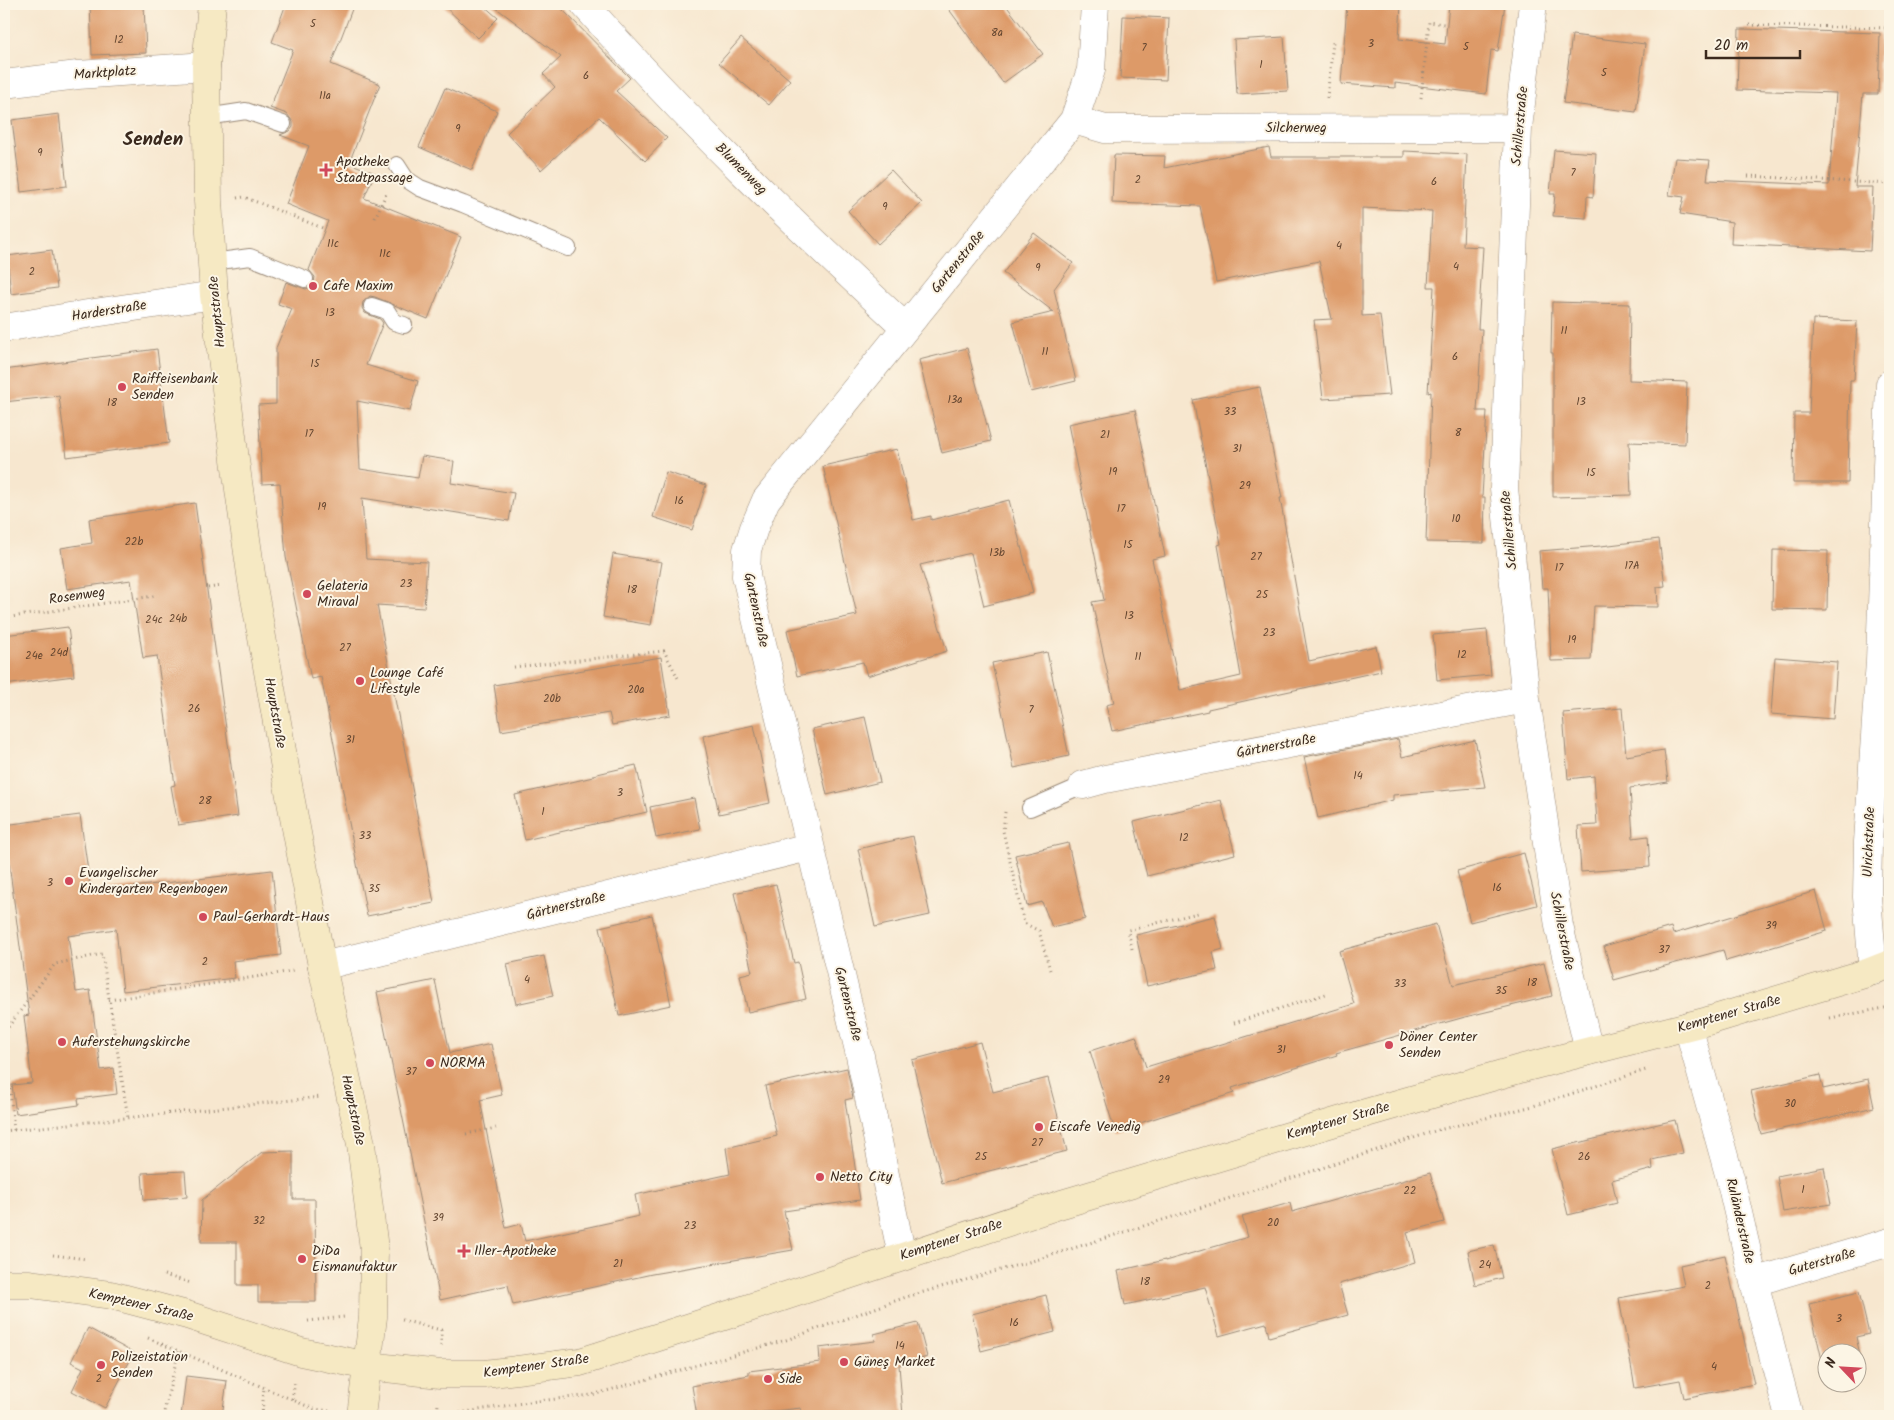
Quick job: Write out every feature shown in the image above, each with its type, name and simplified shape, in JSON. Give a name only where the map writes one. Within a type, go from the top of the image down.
[{"type":"main road","name":"Hauptstraße","points":[[212,4],[206,66],[208,201],[214,295],[237,475],[252,581],[322,966],[361,1144],[374,1249],[373,1317],[361,1415]]},
{"type":"main road","name":"Kemptener Straße","points":[[4,1284],[30,1284],[111,1295],[187,1315],[274,1345],[332,1360],[368,1366],[440,1374],[485,1374],[580,1362],[1062,1204],[1359,1115],[1523,1068],[1688,1026],[1882,968]]},
{"type":"street","name":"Blumenweg","points":[[584,4],[626,52],[809,238],[905,328]]},
{"type":"street","name":"Gartenstraße","points":[[902,1256],[859,1050],[809,847],[746,576],[747,550],[766,500],[1074,120],[1092,70],[1095,4]]},
{"type":"street","name":"Schillerstraße","points":[[1533,4],[1518,128],[1504,488],[1526,699],[1559,926],[1589,1051]]},
{"type":"street","name":"Marktplatz","points":[[4,84],[78,75],[206,66]]},
{"type":"street","name":"Silcherweg","points":[[1074,120],[1105,129],[1518,128]]},
{"type":"street","name":"Harderstraße","points":[[4,328],[214,295]]},
{"type":"street","name":"Ulrichstraße","points":[[1882,968],[1867,897],[1868,842],[1880,661],[1890,384]]},
{"type":"street","name":"Gärtnerstraße","points":[[1083,785],[1237,753],[1526,699]]},
{"type":"street","name":"Gärtnerstraße","points":[[322,966],[809,847]]},
{"type":"street","name":"Ruländerstraße","points":[[1688,1026],[1730,1178],[1754,1282],[1789,1416]]},
{"type":"street","name":"Guterstraße","points":[[1754,1282],[1890,1242]]},
{"type":"lane","points":[[206,117],[246,111],[284,124]]},
{"type":"lane","points":[[397,165],[406,179],[420,188],[568,248]]},
{"type":"lane","points":[[212,262],[250,257],[305,279]]},
{"type":"lane","points":[[372,306],[387,311],[394,322],[404,325]]},
{"type":"lane","name":"Gärtnerstraße","points":[[1030,808],[1083,785]]},
{"type":"path","points":[[1418,128],[1429,22],[1444,24]]},
{"type":"path","points":[[1749,25],[1890,28]]},
{"type":"path","points":[[1325,128],[1333,42]]},
{"type":"path","points":[[1748,176],[1890,184]]},
{"type":"path","points":[[208,201],[244,197],[325,229]]},
{"type":"path","name":"Rosenweg","points":[[4,618],[154,596]]},
{"type":"path","points":[[514,668],[664,651],[678,678]]},
{"type":"path","points":[[1030,808],[1004,812],[1003,831],[1024,923],[1039,931],[1050,970]]},
{"type":"path","points":[[1132,949],[1128,930],[1198,913]]},
{"type":"path","points":[[14,1130],[4,1033],[55,964],[102,954],[128,1118]]},
{"type":"path","points":[[108,1000],[322,966]]},
{"type":"path","points":[[1234,1023],[1329,993]]},
{"type":"path","points":[[1824,1020],[1890,1007]]},
{"type":"path","points":[[440,1416],[529,1402],[592,1395],[786,1340],[906,1297],[1039,1259],[1160,1221],[1434,1131],[1532,1106],[1696,1054]]},
{"type":"path","points":[[4,1131],[350,1094]]},
{"type":"path","points":[[466,1134],[496,1128]]},
{"type":"path","points":[[163,1416],[187,1315]]},
{"type":"path","points":[[143,1336],[314,1409],[361,1415]]},
{"type":"path","points":[[262,1416],[264,1387]]},
{"type":"building","points":[[90,4],[144,4],[146,53],[92,55]]},
{"type":"building","points":[[286,4],[354,4],[331,64],[380,84],[349,163],[375,173],[364,198],[461,237],[428,319],[375,297],[370,296],[363,302],[362,308],[365,313],[380,319],[383,323],[366,365],[418,381],[410,411],[357,401],[360,469],[418,478],[422,456],[454,461],[451,483],[514,493],[509,521],[362,498],[366,559],[427,562],[424,608],[377,605],[434,903],[367,916],[321,677],[311,679],[286,557],[280,483],[262,484],[258,405],[276,404],[276,348],[292,309],[278,304],[286,282],[306,289],[314,283],[315,277],[309,270],[328,221],[286,204],[309,146],[280,135],[290,131],[293,127],[293,122],[287,114],[270,108],[293,50],[272,42]]},
{"type":"building","points":[[442,4],[482,4],[498,18],[478,38]]},
{"type":"building","points":[[491,4],[557,4],[630,78],[616,91],[667,138],[645,161],[599,117],[541,170],[507,133],[555,87],[543,74],[561,57]]},
{"type":"building","points":[[945,4],[1005,4],[1043,54],[1003,83]]},
{"type":"building","points":[[1347,4],[1401,4],[1399,39],[1445,44],[1449,4],[1505,4],[1498,51],[1491,50],[1486,94],[1395,83],[1395,88],[1341,84]]},
{"type":"building","points":[[1123,16],[1169,18],[1166,80],[1120,78]]},
{"type":"building","points":[[1739,29],[1880,33],[1878,94],[1863,94],[1855,187],[1873,187],[1870,251],[1731,244],[1732,222],[1680,214],[1684,197],[1669,195],[1675,158],[1710,160],[1707,180],[1829,185],[1836,93],[1737,90]]},
{"type":"building","points":[[1572,35],[1645,44],[1636,112],[1563,103]]},
{"type":"building","points":[[1284,37],[1288,91],[1237,94],[1234,40]]},
{"type":"building","points":[[741,38],[790,80],[769,105],[719,63]]},
{"type":"building","points":[[445,88],[497,111],[472,170],[419,147]]},
{"type":"building","points":[[59,114],[67,186],[21,192],[12,120]]},
{"type":"building","points":[[1269,147],[1271,157],[1404,157],[1404,151],[1467,154],[1463,246],[1483,247],[1478,329],[1482,329],[1477,411],[1487,411],[1482,497],[1485,497],[1484,543],[1426,542],[1431,392],[1428,393],[1434,287],[1428,287],[1432,211],[1362,208],[1362,316],[1380,315],[1390,395],[1323,399],[1314,320],[1332,319],[1319,261],[1216,282],[1200,206],[1112,203],[1114,155],[1165,156],[1164,168]]},
{"type":"building","points":[[1554,150],[1596,153],[1593,197],[1587,196],[1586,218],[1553,216],[1555,194],[1550,194]]},
{"type":"building","points":[[891,170],[922,203],[878,244],[848,211]]},
{"type":"building","points":[[1034,233],[1073,263],[1054,289],[1076,381],[1031,392],[1013,322],[1054,312],[1003,273]]},
{"type":"building","points":[[52,250],[57,288],[11,294],[7,256]]},
{"type":"building","points":[[1552,302],[1630,304],[1629,380],[1687,382],[1685,444],[1629,442],[1631,495],[1553,497]]},
{"type":"building","points":[[1813,319],[1857,321],[1854,380],[1850,380],[1848,483],[1793,483],[1794,413],[1809,413]]},
{"type":"building","points":[[967,348],[991,441],[942,453],[919,360]]},
{"type":"building","points":[[157,349],[169,443],[67,457],[59,396],[4,402],[4,370]]},
{"type":"building","points":[[1260,387],[1282,498],[1280,498],[1309,661],[1376,646],[1381,671],[1112,731],[1106,705],[1114,703],[1092,602],[1104,600],[1068,424],[1135,410],[1165,556],[1152,559],[1180,690],[1241,676],[1218,545],[1221,544],[1193,400]]},
{"type":"building","points":[[897,449],[913,520],[931,516],[931,520],[1009,500],[1033,593],[984,606],[971,553],[920,565],[947,651],[867,676],[863,662],[797,676],[787,630],[857,615],[823,466]]},
{"type":"building","points":[[666,472],[706,485],[692,530],[653,517]]},
{"type":"building","points":[[195,503],[238,816],[178,825],[171,786],[175,785],[157,656],[143,658],[131,580],[67,589],[61,548],[92,543],[89,519]]},
{"type":"building","points":[[1659,539],[1665,586],[1657,587],[1658,607],[1594,606],[1591,660],[1551,661],[1548,588],[1542,588],[1539,551]]},
{"type":"building","points":[[1773,550],[1828,551],[1827,610],[1772,609]]},
{"type":"building","points":[[613,554],[662,562],[651,625],[603,617]]},
{"type":"building","points":[[68,627],[74,676],[4,685],[4,635]]},
{"type":"building","points":[[1487,630],[1491,675],[1437,680],[1433,635]]},
{"type":"building","points":[[1047,652],[1069,756],[1014,768],[992,663]]},
{"type":"building","points":[[661,657],[670,715],[612,725],[609,713],[501,731],[494,685]]},
{"type":"building","points":[[1775,657],[1837,662],[1833,719],[1771,714]]},
{"type":"building","points":[[1622,708],[1626,756],[1664,750],[1668,782],[1630,788],[1633,838],[1648,836],[1650,867],[1581,872],[1578,826],[1597,825],[1594,776],[1568,779],[1563,713]]},
{"type":"building","points":[[865,717],[880,782],[827,795],[812,729]]},
{"type":"building","points":[[754,725],[770,803],[719,814],[703,736]]},
{"type":"building","points":[[1398,739],[1402,757],[1475,740],[1485,787],[1393,795],[1393,800],[1318,818],[1304,757]]},
{"type":"building","points":[[636,765],[647,812],[525,840],[515,795]]},
{"type":"building","points":[[694,798],[700,829],[656,838],[650,807]]},
{"type":"building","points":[[1221,800],[1235,854],[1147,876],[1134,822]]},
{"type":"building","points":[[80,815],[91,892],[272,870],[281,955],[233,961],[235,978],[123,991],[116,929],[68,936],[76,992],[90,990],[101,1070],[114,1068],[117,1094],[78,1099],[79,1105],[16,1114],[12,1085],[32,1083],[24,1016],[29,1015],[4,825]]},
{"type":"building","points":[[913,836],[930,915],[875,927],[858,849]]},
{"type":"building","points":[[1068,843],[1085,919],[1052,927],[1042,902],[1027,906],[1015,855]]},
{"type":"building","points":[[1524,853],[1537,905],[1470,922],[1457,871]]},
{"type":"building","points":[[776,884],[794,963],[798,962],[806,999],[748,1012],[740,975],[752,972],[734,893]]},
{"type":"building","points":[[1816,891],[1827,931],[1726,961],[1723,950],[1614,980],[1604,946],[1671,927],[1673,934]]},
{"type":"building","points":[[652,915],[671,1005],[619,1016],[600,927]]},
{"type":"building","points":[[1215,916],[1223,949],[1213,952],[1217,970],[1147,986],[1136,935]]},
{"type":"building","points":[[1436,924],[1453,985],[1544,963],[1552,996],[1465,1017],[1336,1053],[1337,1055],[1232,1088],[1234,1093],[1115,1131],[1090,1051],[1136,1036],[1146,1067],[1354,1004],[1339,951]]},
{"type":"building","points":[[544,956],[553,996],[516,1004],[507,964]]},
{"type":"building","points":[[435,980],[450,1053],[491,1044],[502,1095],[480,1100],[506,1228],[521,1224],[525,1241],[639,1216],[635,1195],[730,1174],[726,1148],[777,1136],[765,1086],[847,1068],[853,1098],[845,1100],[860,1200],[784,1211],[793,1250],[652,1274],[513,1305],[508,1285],[440,1300],[377,992]]},
{"type":"building","points":[[980,1042],[993,1092],[1048,1078],[1067,1151],[942,1183],[912,1060]]},
{"type":"building","points":[[1820,1075],[1823,1089],[1868,1079],[1874,1107],[1761,1134],[1751,1091]]},
{"type":"building","points":[[1675,1120],[1683,1153],[1652,1160],[1653,1169],[1612,1180],[1617,1203],[1568,1215],[1552,1149]]},
{"type":"building","points":[[293,1151],[293,1199],[315,1199],[316,1302],[258,1302],[258,1285],[237,1285],[237,1242],[201,1242],[202,1200],[262,1152]]},
{"type":"building","points":[[1824,1167],[1831,1204],[1783,1212],[1777,1176]]},
{"type":"building","points":[[185,1171],[187,1197],[144,1200],[142,1173]]},
{"type":"building","points":[[1430,1173],[1444,1222],[1407,1232],[1415,1262],[1339,1284],[1348,1315],[1269,1337],[1266,1323],[1219,1336],[1205,1287],[1125,1305],[1118,1271],[1165,1261],[1248,1237],[1242,1216],[1290,1203],[1292,1212]]},
{"type":"building","points":[[1494,1245],[1502,1278],[1475,1285],[1468,1251]]},
{"type":"building","points":[[1725,1255],[1754,1384],[1684,1398],[1680,1380],[1635,1388],[1619,1298],[1684,1286],[1680,1265]]},
{"type":"building","points":[[1859,1292],[1869,1334],[1856,1337],[1857,1342],[1818,1342],[1809,1304]]},
{"type":"building","points":[[1046,1295],[1055,1332],[981,1351],[972,1314]]},
{"type":"building","points":[[918,1323],[927,1357],[899,1365],[903,1416],[802,1416],[801,1408],[729,1416],[697,1416],[692,1386],[749,1375],[749,1371],[820,1362],[819,1348],[875,1341],[874,1334]]},
{"type":"building","points":[[88,1328],[134,1353],[105,1408],[72,1391],[83,1368],[71,1362]]},
{"type":"building","points":[[186,1376],[227,1381],[222,1416],[181,1416]]},
{"type":"place","name":"Apotheke Stadtpassage","points":[[326,170]]},
{"type":"place","name":"Cafe Maxim","points":[[313,286]]},
{"type":"place","name":"Raiffeisenbank Senden","points":[[122,387]]},
{"type":"place","name":"Gelateria Miraval","points":[[307,594]]},
{"type":"place","name":"Lounge Café Lifestyle","points":[[360,681]]},
{"type":"place","name":"Evangelischer Kindergarten Regenbogen","points":[[69,881]]},
{"type":"place","name":"Paul-Gerhardt-Haus","points":[[203,917]]},
{"type":"place","name":"Auferstehungskirche","points":[[62,1042]]},
{"type":"place","name":"Döner Center Senden","points":[[1389,1045]]},
{"type":"place","name":"NORMA","points":[[430,1063]]},
{"type":"place","name":"Eiscafe Venedig","points":[[1039,1127]]},
{"type":"place","name":"Netto City","points":[[820,1177]]},
{"type":"place","name":"Iller-Apotheke","points":[[464,1251]]},
{"type":"place","name":"DiDa Eismanufaktur","points":[[302,1259]]},
{"type":"place","name":"Güneş Market","points":[[844,1362]]},
{"type":"place","name":"Polizeistation Senden","points":[[101,1365]]},
{"type":"place","name":"Side","points":[[768,1379]]},
{"type":"district","name":"Senden","points":[[153,140]]}]
